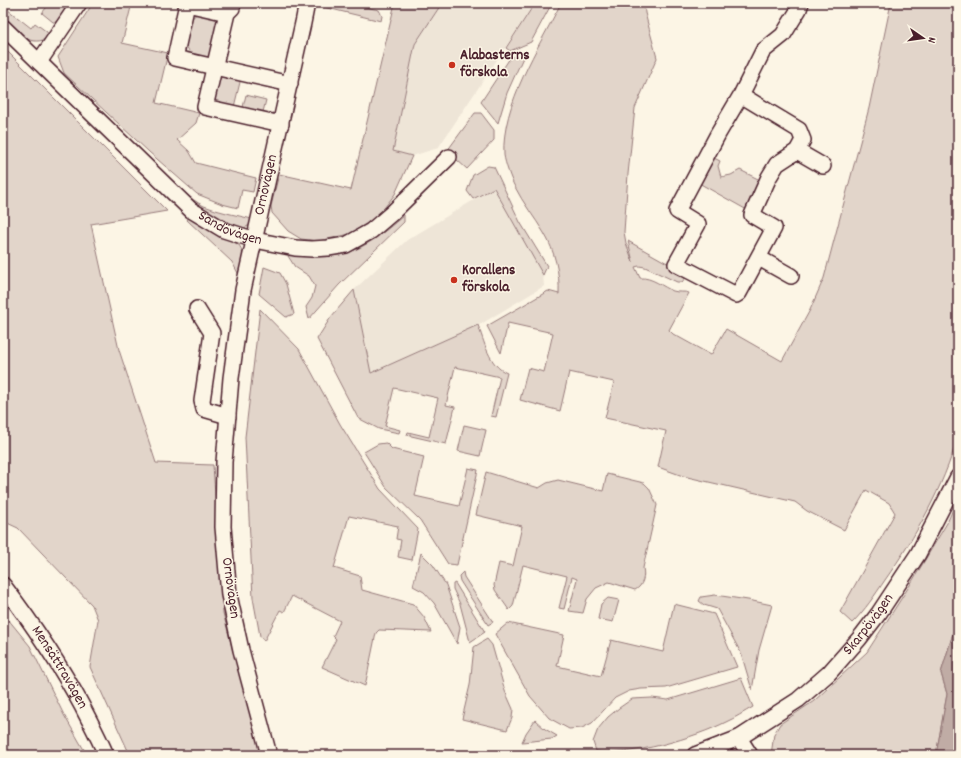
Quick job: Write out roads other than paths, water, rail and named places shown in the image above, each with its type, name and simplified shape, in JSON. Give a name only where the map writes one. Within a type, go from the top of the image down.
[{"type":"street","points":[[39,62],[79,3]]},
{"type":"street","name":"Ornövägen","points":[[269,755],[241,650],[229,595],[223,528],[224,462],[231,378],[243,290],[307,3]]},
{"type":"street","points":[[741,95],[798,130],[803,140],[798,151],[778,164],[769,178],[752,215],[774,228],[759,258],[739,293],[736,295],[676,264],[698,224],[677,211],[718,134],[741,95],[763,51],[783,35],[801,3]]},
{"type":"street","points":[[281,124],[205,107],[214,66],[230,8],[187,4],[175,58],[214,66],[290,84]]},
{"type":"street","name":"Sandövägen","points":[[3,27],[191,210],[224,230],[254,240],[295,248],[312,249],[346,245],[371,231],[392,213],[449,157]]},
{"type":"street","points":[[798,151],[823,166]]},
{"type":"street","points":[[759,258],[791,276]]},
{"type":"street","points":[[198,309],[212,333],[202,401],[204,408],[228,416]]},
{"type":"street","name":"Skarpövägen","points":[[695,755],[739,738],[802,697],[829,673],[859,640],[879,613],[918,554],[958,477]]},
{"type":"street","name":"Mensättravägen","points":[[3,585],[26,615],[65,674],[101,741],[106,755]]},
{"type":"street","points":[[739,738],[750,755]]},
{"type":"place","name":"Alabasterns förskola","points":[[452,65]]},
{"type":"place","name":"Korallens förskola","points":[[454,280]]}]
